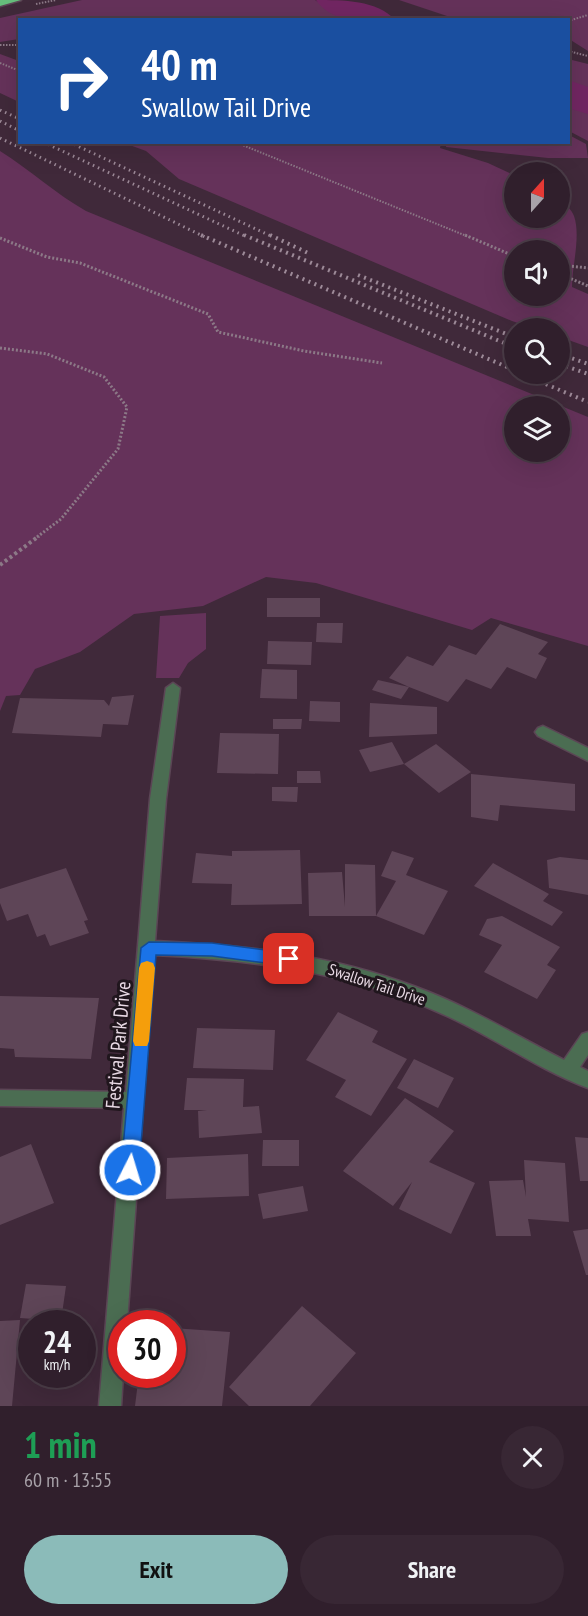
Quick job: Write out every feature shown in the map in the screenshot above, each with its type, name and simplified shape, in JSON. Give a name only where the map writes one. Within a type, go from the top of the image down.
[{"type":"highway","points":[[0,3],[16,0]]},
{"type":"street","name":"Festival Park Drive","points":[[110,1406],[149,948],[158,799],[173,688]]},
{"type":"street","points":[[543,732],[588,754]]},
{"type":"street","name":"Swallow Tail Drive","points":[[149,948],[212,950],[271,956],[324,966],[372,980],[445,1006],[588,1080]]},
{"type":"street","points":[[567,1071],[588,1040]]},
{"type":"street","points":[[0,1098],[136,1100]]},
{"type":"path","points":[[570,20],[588,15]]},
{"type":"path","points":[[0,45],[18,45]]},
{"type":"path","points":[[570,52],[588,56]]},
{"type":"path","points":[[0,63],[18,69]]},
{"type":"path","points":[[240,144],[324,176],[504,252]]},
{"type":"path","points":[[0,238],[46,257],[80,263],[208,314],[218,332],[304,351],[382,363]]},
{"type":"path","points":[[570,266],[588,268]]},
{"type":"path","points":[[570,278],[588,286]]},
{"type":"path","points":[[0,348],[48,354],[104,377],[127,407],[121,444],[111,458],[61,519],[0,565]]},
{"type":"shaded area","points":[[82,0],[315,0],[343,18],[18,18],[18,39],[0,42],[0,18]]},
{"type":"shaded area","points":[[399,0],[588,0],[588,51],[570,40],[570,18],[453,18]]},
{"type":"shaded area","points":[[0,54],[18,61],[18,102],[0,93]]},
{"type":"shaded area","points":[[570,60],[588,64],[588,141],[570,132]]},
{"type":"shaded area","points":[[570,136],[586,144],[588,158],[548,158],[446,147],[447,144],[570,144]]},
{"type":"shaded area","points":[[127,144],[441,144],[440,148],[488,163],[504,170],[504,228],[570,228],[570,209],[573,214],[577,233],[572,287],[588,294],[588,347],[570,341],[570,318],[505,318],[179,179],[146,151]]},
{"type":"shaded area","points":[[0,151],[86,211],[537,396],[504,396],[504,462],[570,462],[570,410],[588,417],[588,646],[491,618],[472,630],[316,583],[266,577],[203,606],[134,614],[80,652],[35,669],[20,695],[6,696],[0,711]]},
{"type":"shaded area","points":[[206,613],[206,649],[188,663],[179,678],[156,678],[160,616]]},
{"type":"building","points":[[267,598],[320,598],[320,617],[267,617]]},
{"type":"building","points":[[317,623],[343,623],[342,643],[316,642]]},
{"type":"building","points":[[500,624],[548,642],[538,654],[547,658],[536,679],[507,667],[491,689],[466,679],[448,702],[389,678],[407,656],[433,666],[449,645],[476,655]]},
{"type":"building","points":[[268,641],[312,642],[311,665],[267,664]]},
{"type":"building","points":[[262,669],[297,670],[297,699],[260,698]]},
{"type":"building","points":[[378,680],[409,687],[401,699],[372,690]]},
{"type":"building","points":[[134,695],[128,725],[103,724],[101,737],[12,733],[20,698],[104,700],[109,706],[112,697]]},
{"type":"building","points":[[310,701],[340,702],[340,722],[309,721]]},
{"type":"building","points":[[370,703],[437,707],[437,734],[369,737]]},
{"type":"building","points":[[273,719],[302,719],[301,729],[273,729]]},
{"type":"building","points":[[220,733],[279,734],[278,774],[217,773]]},
{"type":"building","points":[[392,742],[404,764],[370,772],[359,750]]},
{"type":"building","points":[[436,744],[471,772],[439,793],[404,764]]},
{"type":"building","points":[[297,771],[320,771],[321,783],[297,783]]},
{"type":"building","points":[[471,774],[575,784],[575,811],[500,805],[498,821],[471,817]]},
{"type":"building","points":[[272,787],[298,787],[297,802],[272,801]]},
{"type":"building","points":[[300,850],[302,904],[231,905],[232,884],[192,883],[196,853],[232,856],[232,851]]},
{"type":"building","points":[[392,851],[414,858],[406,875],[448,891],[424,935],[376,916],[396,881],[381,876]]},
{"type":"building","points":[[560,857],[588,860],[588,895],[549,888],[547,860]]},
{"type":"building","points":[[493,863],[549,894],[543,901],[563,912],[552,926],[474,886]]},
{"type":"building","points":[[345,864],[375,865],[376,916],[309,916],[308,873],[342,872],[345,907]]},
{"type":"building","points":[[66,868],[88,920],[84,921],[89,933],[50,946],[45,934],[37,937],[28,914],[7,921],[0,903],[0,889]]},
{"type":"building","points":[[502,916],[560,947],[547,965],[556,970],[537,999],[484,972],[502,945],[479,935],[487,919]]},
{"type":"building","points":[[0,996],[99,998],[91,1059],[15,1057],[14,1049],[0,1048]]},
{"type":"building","points":[[338,1012],[378,1031],[372,1042],[407,1059],[371,1116],[335,1097],[346,1080],[306,1060]]},
{"type":"building","points":[[197,1028],[275,1030],[273,1070],[193,1068]]},
{"type":"building","points":[[414,1059],[454,1078],[438,1108],[397,1088]]},
{"type":"building","points":[[187,1078],[244,1079],[243,1107],[259,1106],[262,1133],[199,1138],[198,1111],[207,1110],[184,1110]]},
{"type":"building","points":[[405,1098],[454,1131],[429,1162],[475,1183],[451,1234],[399,1209],[412,1182],[393,1206],[343,1171]]},
{"type":"building","points":[[575,1137],[588,1138],[588,1181],[580,1181]]},
{"type":"building","points":[[263,1140],[299,1140],[299,1166],[262,1166]]},
{"type":"building","points":[[31,1144],[54,1203],[0,1225],[0,1157]]},
{"type":"building","points":[[248,1154],[249,1196],[166,1199],[167,1158]]},
{"type":"building","points":[[524,1160],[565,1163],[569,1222],[528,1219],[531,1236],[496,1236],[489,1181],[523,1180],[526,1197]]},
{"type":"building","points":[[303,1186],[308,1211],[263,1219],[258,1194]]},
{"type":"building","points":[[588,1229],[588,1275],[586,1275],[573,1231]]},
{"type":"building","points":[[26,1284],[66,1286],[63,1310],[21,1310]]},
{"type":"building","points":[[302,1306],[356,1353],[310,1406],[249,1406],[229,1387]]},
{"type":"building","points":[[18,1320],[12,1406],[0,1406],[0,1321]]},
{"type":"building","points":[[186,1329],[230,1332],[222,1406],[135,1406],[137,1388],[186,1388]]},
{"type":"waterway","points":[[334,0],[373,18]]},
{"type":"waterway","points":[[570,93],[588,102]]},
{"type":"railway","points":[[0,110],[18,118]]},
{"type":"railway","points":[[0,121],[18,130]]},
{"type":"railway","points":[[0,138],[205,237]]},
{"type":"railway","points":[[47,144],[247,237]]},
{"type":"railway","points":[[73,144],[273,237]]},
{"type":"railway","points":[[201,235],[504,366]]},
{"type":"railway","points":[[244,235],[504,343]]},
{"type":"railway","points":[[270,235],[308,253]]},
{"type":"railway","points":[[358,275],[504,333]]},
{"type":"railway","points":[[570,358],[588,364]]},
{"type":"railway","points":[[570,368],[588,374]]},
{"type":"railway","points":[[546,384],[588,402]]},
{"type":"slow traffic","points":[[141,1041],[147,968]]},
{"type":"route","points":[[130,1170],[149,948],[212,950],[289,959]]}]
